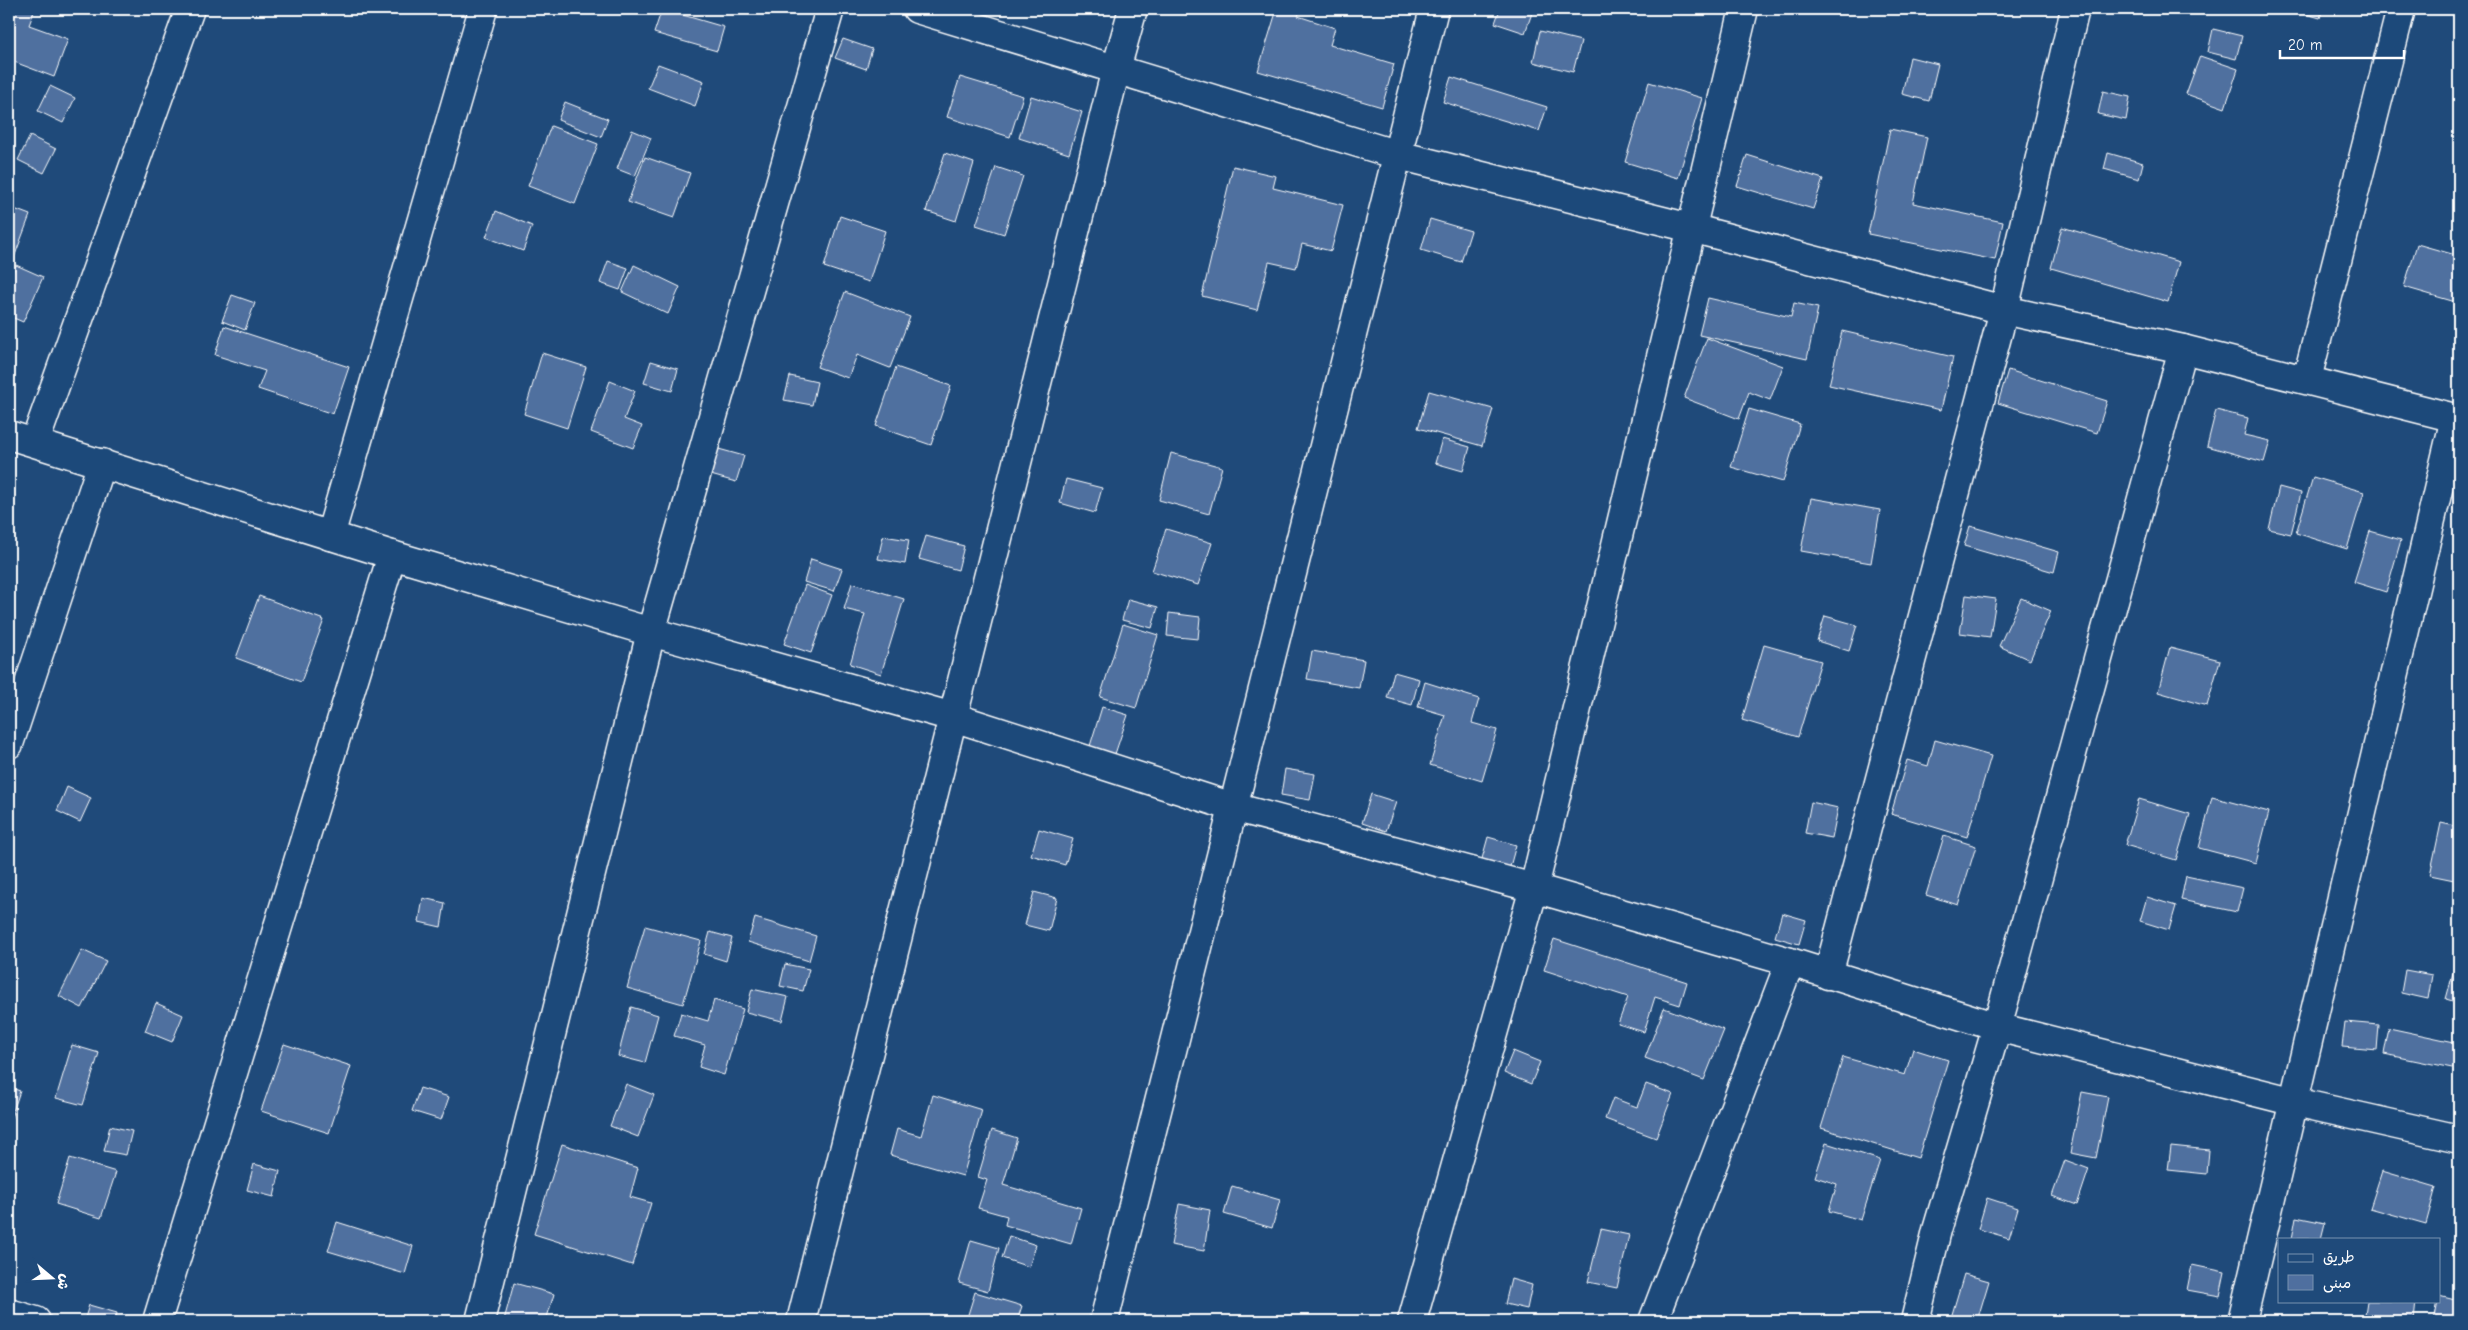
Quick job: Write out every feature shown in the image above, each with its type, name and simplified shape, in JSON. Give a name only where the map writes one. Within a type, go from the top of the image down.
[{"type":"street","points":[[35,442],[190,9]]},
{"type":"street","points":[[330,536],[483,9]]},
{"type":"street","points":[[480,1321],[651,632],[830,9]]},
{"type":"street","points":[[917,9],[1398,155],[1691,228],[2004,310],[2183,349],[2307,379],[2457,419],[2242,1321]]},
{"type":"street","points":[[801,1321],[1116,69],[1133,9]]},
{"type":"street","points":[[1104,1321],[1434,9]]},
{"type":"street","points":[[1412,1321],[1534,888],[1744,9]]},
{"type":"street","points":[[1828,975],[2004,310],[2075,9]]},
{"type":"street","points":[[2307,379],[2400,9]]},
{"type":"street","points":[[1915,1321],[1937,1230],[1997,1027],[2183,349]]},
{"type":"street","points":[[9,434],[392,556],[651,632],[953,717],[1233,807],[1534,888],[1790,962],[1997,1027],[2295,1102],[2459,1138]]},
{"type":"street","points":[[9,744],[102,463]]},
{"type":"street","points":[[157,1321],[392,556]]},
{"type":"street","points":[[1653,1321],[1790,962]]},
{"type":"street","points":[[9,1313],[36,1321]]},
{"type":"building","points":[[9,9],[35,9],[29,25],[68,39],[54,77],[9,60]]},
{"type":"building","points":[[662,9],[724,27],[717,51],[654,33]]},
{"type":"building","points":[[1277,9],[1301,9],[1298,16],[1335,28],[1330,45],[1394,64],[1382,107],[1258,71]]},
{"type":"building","points":[[1500,9],[1533,10],[1525,33],[1495,23]]},
{"type":"building","points":[[2289,9],[2323,9],[2320,18]]},
{"type":"building","points":[[2213,29],[2242,36],[2236,59],[2208,52]]},
{"type":"building","points":[[1540,31],[1581,41],[1573,72],[1533,62]]},
{"type":"building","points":[[843,39],[872,49],[866,69],[835,58]]},
{"type":"building","points":[[2200,56],[2238,69],[2225,108],[2186,94]]},
{"type":"building","points":[[1910,57],[1938,64],[1929,101],[1902,94]]},
{"type":"building","points":[[658,64],[704,81],[695,106],[648,88]]},
{"type":"building","points":[[960,77],[1023,96],[1010,137],[947,117]]},
{"type":"building","points":[[1451,77],[1547,107],[1539,131],[1443,102]]},
{"type":"building","points":[[1649,82],[1702,98],[1678,178],[1625,162]]},
{"type":"building","points":[[50,86],[75,98],[63,123],[38,111]]},
{"type":"building","points":[[2103,91],[2130,97],[2126,120],[2098,114]]},
{"type":"building","points":[[1031,96],[1082,112],[1069,154],[1019,138]]},
{"type":"building","points":[[565,102],[608,119],[601,137],[558,120]]},
{"type":"building","points":[[551,126],[598,144],[575,204],[528,186]]},
{"type":"building","points":[[1890,129],[1927,137],[1913,203],[2003,222],[1995,260],[1868,234]]},
{"type":"building","points":[[632,130],[651,138],[635,176],[617,169]]},
{"type":"building","points":[[30,136],[56,149],[44,173],[18,160]]},
{"type":"building","points":[[945,153],[974,163],[956,221],[926,211]]},
{"type":"building","points":[[2108,153],[2143,163],[2139,179],[2104,169]]},
{"type":"building","points":[[1747,155],[1823,179],[1813,209],[1737,186]]},
{"type":"building","points":[[645,157],[690,173],[674,218],[628,202]]},
{"type":"building","points":[[1233,166],[1276,176],[1273,188],[1343,205],[1331,251],[1302,244],[1296,268],[1269,262],[1257,310],[1202,296]]},
{"type":"building","points":[[996,167],[1023,176],[1004,234],[976,225]]},
{"type":"building","points":[[9,207],[30,215],[12,263],[9,262]]},
{"type":"building","points":[[496,211],[532,226],[523,251],[486,237]]},
{"type":"building","points":[[840,216],[885,231],[869,282],[824,267]]},
{"type":"building","points":[[1430,219],[1471,231],[1461,262],[1421,250]]},
{"type":"building","points":[[2062,227],[2179,262],[2168,302],[2051,268]]},
{"type":"building","points":[[2417,244],[2459,256],[2459,303],[2404,287]]},
{"type":"building","points":[[608,261],[628,268],[620,290],[600,283]]},
{"type":"building","points":[[16,265],[43,277],[23,322],[9,316],[9,282]]},
{"type":"building","points":[[634,265],[680,287],[668,314],[622,292]]},
{"type":"building","points":[[845,292],[910,317],[890,368],[857,355],[848,378],[817,367]]},
{"type":"building","points":[[232,295],[255,303],[245,330],[222,321]]},
{"type":"building","points":[[1708,298],[1791,317],[1794,303],[1818,308],[1807,359],[1699,335]]},
{"type":"building","points":[[224,326],[349,367],[333,414],[258,389],[265,371],[215,355]]},
{"type":"building","points":[[1842,331],[1953,357],[1941,410],[1829,385]]},
{"type":"building","points":[[1707,338],[1783,366],[1770,400],[1749,392],[1739,419],[1684,398]]},
{"type":"building","points":[[542,353],[586,367],[567,428],[524,414]]},
{"type":"building","points":[[651,361],[678,369],[672,391],[644,383]]},
{"type":"building","points":[[896,367],[951,386],[931,445],[876,426]]},
{"type":"building","points":[[2008,370],[2107,401],[2097,433],[1998,403]]},
{"type":"building","points":[[790,376],[817,382],[812,405],[784,400]]},
{"type":"building","points":[[610,381],[635,391],[624,419],[642,426],[633,448],[591,432]]},
{"type":"building","points":[[1429,391],[1493,409],[1482,446],[1418,428]]},
{"type":"building","points":[[1749,409],[1800,424],[1783,482],[1731,467]]},
{"type":"building","points":[[2216,410],[2248,418],[2244,435],[2270,441],[2264,462],[2207,446]]},
{"type":"building","points":[[1442,439],[1470,447],[1463,471],[1435,463]]},
{"type":"building","points":[[715,448],[744,456],[736,482],[707,474]]},
{"type":"building","points":[[1171,453],[1222,467],[1209,514],[1159,500]]},
{"type":"building","points":[[2313,477],[2364,492],[2347,549],[2296,533]]},
{"type":"building","points":[[1066,479],[1102,488],[1095,513],[1060,503]]},
{"type":"building","points":[[2279,487],[2301,493],[2291,534],[2269,529]]},
{"type":"building","points":[[1811,498],[1880,510],[1871,563],[1801,551]]},
{"type":"building","points":[[1970,526],[2059,552],[2054,572],[1964,546]]},
{"type":"building","points":[[1166,529],[1212,543],[1198,585],[1152,571]]},
{"type":"building","points":[[2370,531],[2401,540],[2386,592],[2354,582]]},
{"type":"building","points":[[883,536],[909,540],[905,564],[878,559]]},
{"type":"building","points":[[926,536],[964,546],[958,570],[919,559]]},
{"type":"building","points":[[811,559],[842,569],[834,591],[804,582]]},
{"type":"building","points":[[852,583],[904,599],[881,674],[850,664],[865,614],[844,609]]},
{"type":"building","points":[[805,585],[832,595],[811,653],[784,644]]},
{"type":"building","points":[[1966,595],[1996,599],[1990,637],[1960,633]]},
{"type":"building","points":[[259,596],[324,620],[301,682],[236,658]]},
{"type":"building","points":[[2021,598],[2051,611],[2030,660],[1999,646]]},
{"type":"building","points":[[1128,599],[1158,607],[1152,628],[1122,620]]},
{"type":"building","points":[[1169,613],[1200,617],[1198,639],[1167,636]]},
{"type":"building","points":[[1825,616],[1857,625],[1849,651],[1817,641]]},
{"type":"building","points":[[1123,624],[1158,635],[1136,708],[1100,697]]},
{"type":"building","points":[[1764,645],[1821,661],[1798,737],[1742,720]]},
{"type":"building","points":[[2170,647],[2220,660],[2207,706],[2158,692]]},
{"type":"building","points":[[1312,651],[1364,660],[1359,688],[1307,679]]},
{"type":"building","points":[[1394,672],[1419,679],[1412,705],[1387,698]]},
{"type":"building","points":[[1425,682],[1479,699],[1472,723],[1497,730],[1482,781],[1430,765],[1445,715],[1418,707]]},
{"type":"building","points":[[1102,707],[1128,715],[1115,754],[1090,746]]},
{"type":"building","points":[[1935,740],[1991,756],[1967,837],[1891,814],[1907,760],[1928,766]]},
{"type":"building","points":[[1285,769],[1315,774],[1310,800],[1281,795]]},
{"type":"building","points":[[67,787],[91,798],[80,822],[57,811]]},
{"type":"building","points":[[1371,794],[1396,802],[1386,831],[1362,823]]},
{"type":"building","points":[[2212,797],[2269,812],[2256,863],[2199,848]]},
{"type":"building","points":[[2139,799],[2190,814],[2176,860],[2125,845]]},
{"type":"building","points":[[1811,802],[1838,808],[1832,838],[1805,833]]},
{"type":"building","points":[[2441,823],[2459,827],[2459,881],[2430,875]]},
{"type":"building","points":[[1039,829],[1073,839],[1065,865],[1031,855]]},
{"type":"building","points":[[1944,836],[1976,846],[1958,905],[1926,895]]},
{"type":"building","points":[[1488,837],[1516,845],[1508,874],[1480,866]]},
{"type":"building","points":[[2186,876],[2243,888],[2237,912],[2181,900]]},
{"type":"building","points":[[1034,892],[1057,898],[1049,931],[1025,925]]},
{"type":"building","points":[[2147,897],[2176,906],[2169,930],[2140,921]]},
{"type":"building","points":[[423,898],[445,903],[441,927],[419,922]]},
{"type":"building","points":[[1782,913],[1806,920],[1799,944],[1775,937]]},
{"type":"building","points":[[755,918],[816,936],[809,961],[748,942]]},
{"type":"building","points":[[645,926],[701,941],[683,1004],[627,988]]},
{"type":"building","points":[[710,932],[732,938],[726,961],[704,954]]},
{"type":"building","points":[[1554,939],[1687,982],[1680,1005],[1655,997],[1644,1032],[1618,1024],[1628,997],[1544,970]]},
{"type":"building","points":[[82,950],[106,961],[82,1008],[59,996]]},
{"type":"building","points":[[785,964],[809,969],[803,991],[780,986]]},
{"type":"building","points":[[2405,970],[2432,975],[2428,999],[2401,993]]},
{"type":"building","points":[[2453,973],[2459,975],[2459,1003],[2446,999]]},
{"type":"building","points":[[752,989],[788,997],[782,1021],[746,1012]]},
{"type":"building","points":[[714,1000],[743,1009],[724,1075],[699,1067],[705,1045],[674,1036],[681,1013],[708,1021]]},
{"type":"building","points":[[156,1003],[183,1015],[172,1042],[145,1031]]},
{"type":"building","points":[[631,1007],[658,1015],[645,1063],[618,1056]]},
{"type":"building","points":[[1664,1008],[1724,1030],[1704,1080],[1645,1058]]},
{"type":"building","points":[[2345,1022],[2379,1025],[2377,1050],[2342,1047]]},
{"type":"building","points":[[2389,1028],[2459,1043],[2457,1069],[2384,1054]]},
{"type":"building","points":[[284,1044],[351,1066],[329,1133],[261,1111]]},
{"type":"building","points":[[72,1045],[99,1053],[83,1105],[56,1098]]},
{"type":"building","points":[[1913,1049],[1948,1060],[1918,1158],[1821,1128],[1843,1057],[1905,1075]]},
{"type":"building","points":[[1513,1051],[1540,1062],[1531,1084],[1504,1073]]},
{"type":"building","points":[[626,1084],[654,1095],[638,1137],[610,1126]]},
{"type":"building","points":[[1646,1084],[1673,1094],[1656,1138],[1605,1119],[1613,1098],[1637,1107]]},
{"type":"building","points":[[9,1087],[20,1091],[9,1123]]},
{"type":"building","points":[[420,1088],[449,1097],[441,1120],[412,1111]]},
{"type":"building","points":[[2082,1092],[2108,1097],[2096,1158],[2070,1153]]},
{"type":"building","points":[[933,1095],[982,1110],[963,1176],[890,1155],[897,1129],[921,1136]]},
{"type":"building","points":[[110,1126],[132,1131],[126,1155],[104,1151]]},
{"type":"building","points":[[992,1130],[1017,1138],[1003,1185],[1081,1208],[1071,1244],[1005,1225],[1007,1216],[978,1208],[987,1180],[978,1177]]},
{"type":"building","points":[[1826,1143],[1880,1160],[1861,1220],[1829,1211],[1837,1184],[1815,1177]]},
{"type":"building","points":[[562,1144],[638,1168],[630,1197],[651,1203],[632,1265],[534,1234]]},
{"type":"building","points":[[2171,1146],[2209,1150],[2207,1174],[2168,1170]]},
{"type":"building","points":[[70,1158],[116,1172],[101,1218],[56,1204]]},
{"type":"building","points":[[2065,1160],[2089,1169],[2077,1205],[2052,1196]]},
{"type":"building","points":[[254,1164],[280,1171],[274,1197],[247,1190]]},
{"type":"building","points":[[2382,1171],[2436,1187],[2426,1224],[2370,1208]]},
{"type":"building","points":[[1232,1186],[1280,1200],[1272,1228],[1224,1214]]},
{"type":"building","points":[[1987,1198],[2018,1208],[2009,1238],[1978,1229]]},
{"type":"building","points":[[1179,1204],[1210,1210],[1204,1251],[1171,1245]]},
{"type":"building","points":[[2296,1217],[2325,1223],[2321,1238],[2292,1238]]},
{"type":"building","points":[[337,1222],[413,1246],[405,1274],[328,1251]]},
{"type":"building","points":[[1601,1229],[1629,1235],[1617,1288],[1588,1282]]},
{"type":"building","points":[[1009,1236],[1036,1245],[1029,1267],[1002,1258]]},
{"type":"building","points":[[971,1240],[999,1248],[988,1291],[959,1283]]},
{"type":"building","points":[[2192,1265],[2225,1272],[2220,1296],[2187,1290]]},
{"type":"building","points":[[1964,1274],[1989,1281],[1977,1321],[1950,1321]]},
{"type":"building","points":[[1511,1279],[1532,1285],[1527,1309],[1505,1304]]},
{"type":"building","points":[[514,1283],[554,1294],[546,1321],[504,1320]]},
{"type":"building","points":[[975,1292],[1022,1306],[1017,1321],[966,1321]]},
{"type":"building","points":[[2440,1296],[2459,1301],[2459,1321],[2434,1321]]},
{"type":"building","points":[[2367,1302],[2416,1302],[2414,1321],[2364,1321]]},
{"type":"building","points":[[89,1305],[117,1313],[115,1321],[84,1321]]}]
